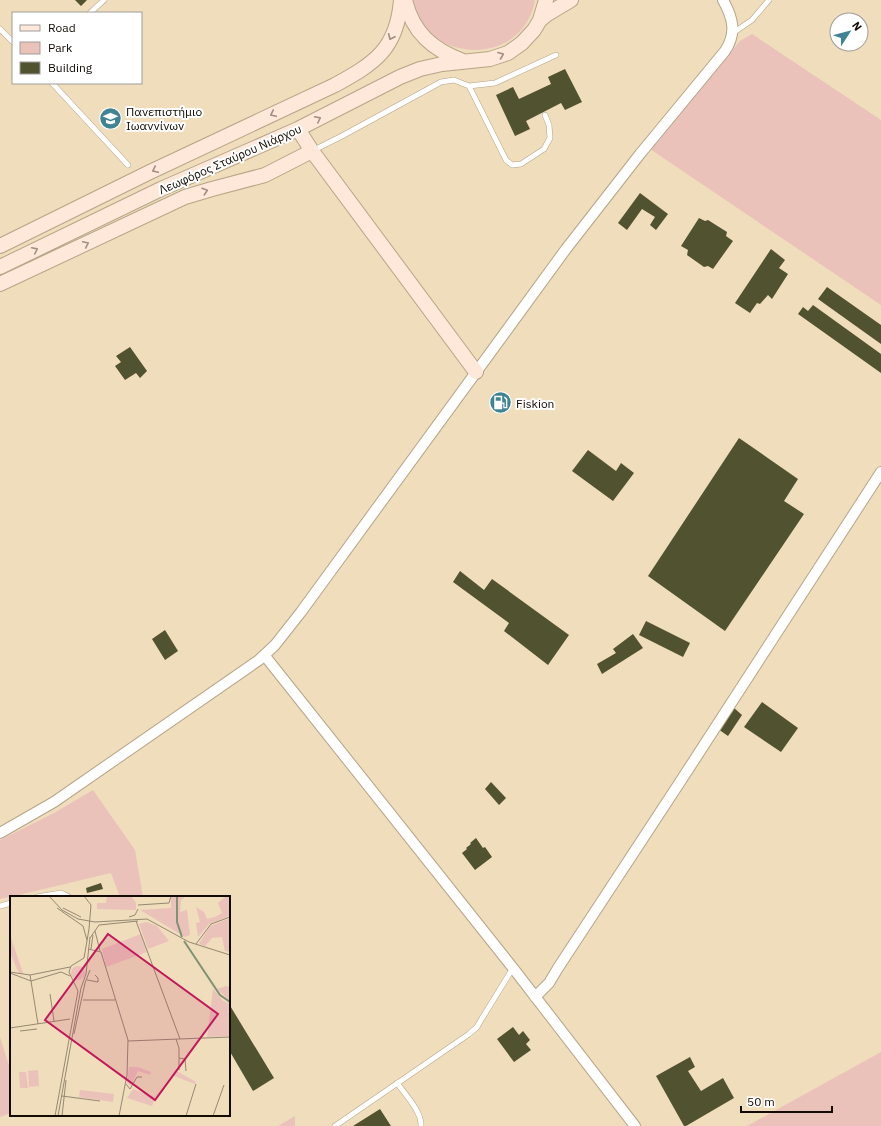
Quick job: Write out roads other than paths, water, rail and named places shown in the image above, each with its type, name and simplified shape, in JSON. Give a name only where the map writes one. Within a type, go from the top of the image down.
[{"type":"main road","name":"Λεωφόρος Σταύρου Νιάρχου","points":[[0,246],[355,74],[370,64],[385,49],[397,24],[401,0]]},
{"type":"main road","name":"Λεωφόρος Σταύρου Νιάρχου","points":[[405,0],[412,22],[422,35],[446,54],[463,61]]},
{"type":"main road","name":"Λεωφόρος Σταύρου Νιάρχου","points":[[0,267],[161,189],[298,129],[400,77],[442,64],[490,59],[508,53],[529,36],[540,20],[546,0]]},
{"type":"main road","name":"Λεωφόρος Σταύρου Νιάρχου","points":[[540,20],[571,0]]},
{"type":"main road","points":[[298,129],[476,372]]},
{"type":"main road","points":[[0,284],[185,197],[265,175],[312,150]]},
{"type":"street","points":[[0,832],[54,802],[265,656],[285,633],[566,249],[640,154],[720,58],[729,44],[733,25],[731,16],[723,0]]},
{"type":"street","points":[[535,997],[549,983],[881,472]]},
{"type":"street","points":[[265,656],[513,968],[635,1126]]},
{"type":"lane","points":[[91,12],[104,0]]},
{"type":"lane","points":[[732,33],[752,20],[769,0]]},
{"type":"lane","points":[[0,29],[12,41]]},
{"type":"lane","points":[[312,150],[342,136],[441,82],[454,80],[469,86],[495,83],[556,55]]},
{"type":"lane","points":[[53,84],[128,165]]},
{"type":"lane","points":[[469,86],[506,160],[512,165],[521,164],[544,149],[550,138],[549,125],[545,115]]},
{"type":"lane","points":[[43,896],[61,893],[67,896]]},
{"type":"lane","points":[[0,906],[10,903]]},
{"type":"lane","points":[[335,1126],[469,1034],[481,1020],[513,968]]},
{"type":"lane","points":[[397,1083],[414,1107],[421,1121],[421,1126]]},
{"type":"place","name":"Πανεπιστήμιο Ιωαννίνων","points":[[110,118]]},
{"type":"place","name":"Fiskion","points":[[500,403]]}]
